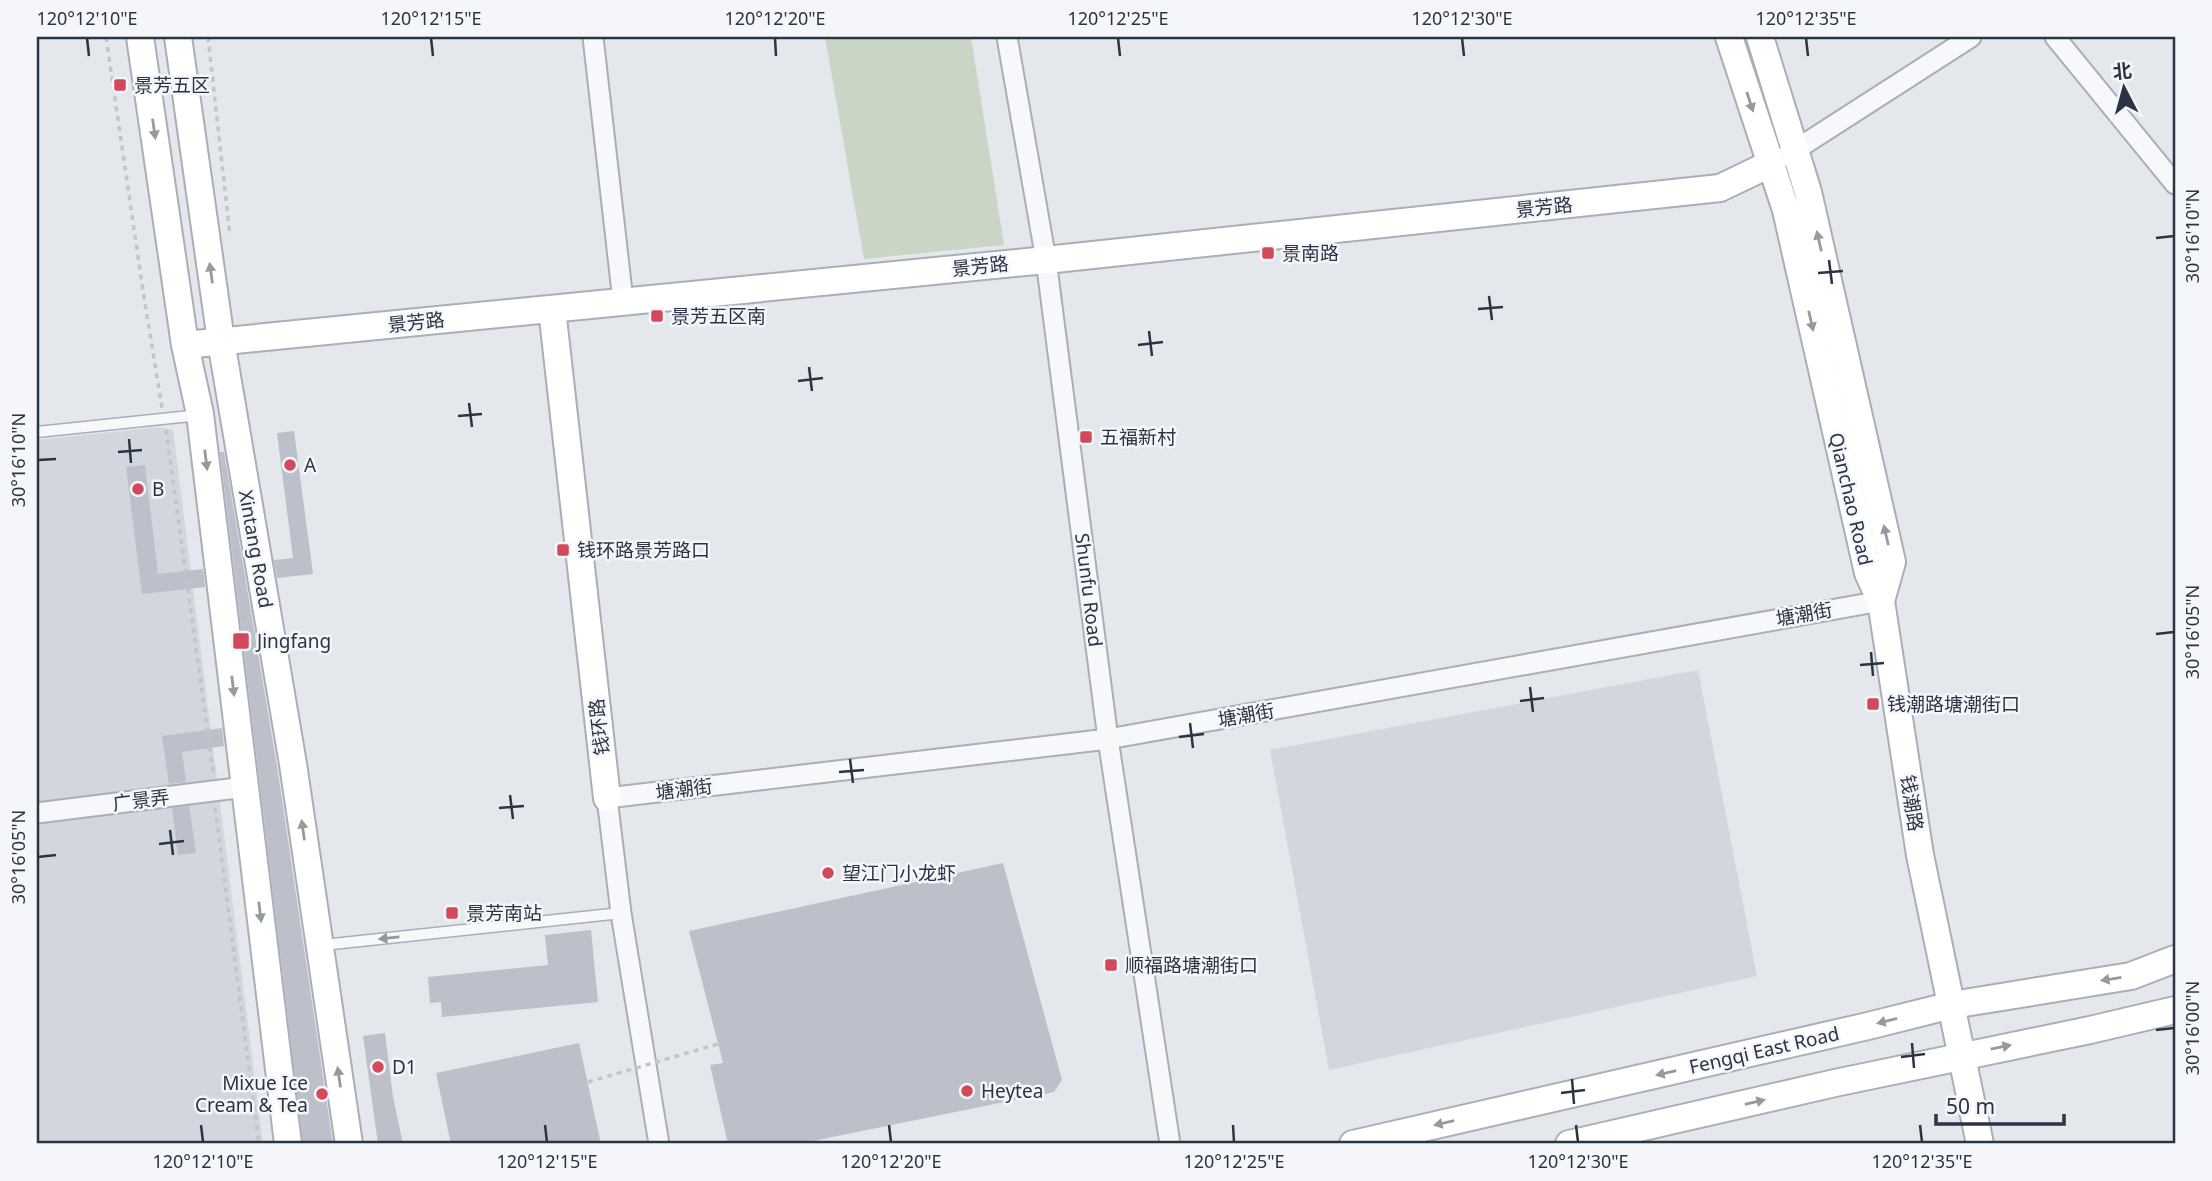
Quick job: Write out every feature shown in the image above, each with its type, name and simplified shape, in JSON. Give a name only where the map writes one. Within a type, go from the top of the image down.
[{"type":"main road","name":"Xintang Road","points":[[140,37],[185,345],[200,414],[288,1144]]},
{"type":"main road","name":"Xintang Road","points":[[178,37],[221,341],[293,764],[349,1144]]},
{"type":"main road","name":"Qianchao Road","points":[[1729,37],[1786,211],[1868,573],[1881,601]]},
{"type":"main road","name":"Qianchao Road","points":[[1760,37],[1808,192],[1892,562],[1881,601]]},
{"type":"main road","name":"景芳路","points":[[185,345],[1045,260],[1720,188],[1770,164]]},
{"type":"main road","name":"钱环路","points":[[552,309],[607,798]]},
{"type":"main road","name":"钱潮路","points":[[1881,601],[1920,855],[1952,1005]]},
{"type":"main road","name":"Fengqi East Road","points":[[1353,1144],[1952,1005],[2131,976],[2175,958]]},
{"type":"main road","points":[[1952,1005],[1980,1144]]},
{"type":"main road","points":[[1569,1144],[1961,1055],[2175,1010]]},
{"type":"street","points":[[593,37],[623,301]]},
{"type":"street","name":"Shunfu Road","points":[[1007,37],[1045,260],[1108,739],[1170,1144]]},
{"type":"street","points":[[1770,164],[1797,150],[1971,37]]},
{"type":"street","points":[[2055,37],[2175,184]]},
{"type":"street","name":"塘潮街","points":[[607,798],[1108,739],[1881,601]]},
{"type":"street","name":"广景弄","points":[[37,813],[245,786]]},
{"type":"street","name":"钱环路","points":[[607,798],[621,913],[659,1144]]},
{"type":"lane","points":[[37,432],[200,414]]},
{"type":"lane","points":[[320,946],[621,913]]},
{"type":"path","points":[[106,37],[164,418],[259,1144]]},
{"type":"path","points":[[208,37],[231,247]]},
{"type":"path","points":[[587,1082],[718,1044]]},
{"type":"shaded area","points":[[159,427],[173,430],[263,1144],[37,1144],[37,440]]},
{"type":"shaded area","points":[[1698,670],[1757,976],[1329,1070],[1270,750]]},
{"type":"green space","points":[[825,37],[971,37],[1004,245],[864,259]]},
{"type":"building","points":[[294,431],[313,574],[277,578],[274,560],[293,558],[277,433]]},
{"type":"building","points":[[220,452],[224,452],[277,766],[333,1144],[303,1144]]},
{"type":"building","points":[[145,465],[158,574],[203,569],[205,587],[142,594],[126,467]]},
{"type":"building","points":[[222,728],[224,746],[182,752],[186,782],[169,784],[162,736]]},
{"type":"building","points":[[189,806],[196,853],[178,855],[172,808]]},
{"type":"building","points":[[1003,863],[1062,1080],[1054,1092],[798,1144],[728,1144],[710,1065],[723,1063],[689,931]]},
{"type":"building","points":[[591,930],[598,1002],[442,1017],[441,1002],[430,1003],[428,977],[548,965],[545,935]]},
{"type":"building","points":[[385,1033],[393,1097],[403,1144],[378,1144],[363,1036]]},
{"type":"building","points":[[579,1043],[601,1144],[451,1144],[436,1073]]},
{"type":"place","name":"景芳五区","points":[[120,85]]},
{"type":"place","name":"景南路","points":[[1268,253]]},
{"type":"place","name":"景芳五区南","points":[[657,316]]},
{"type":"place","name":"五福新村","points":[[1086,437]]},
{"type":"place","name":"A","points":[[290,465]]},
{"type":"place","name":"B","points":[[138,489]]},
{"type":"place","name":"钱环路景芳路口","points":[[563,550]]},
{"type":"place","name":"Jingfang","points":[[241,641]]},
{"type":"place","name":"钱潮路塘潮街口","points":[[1873,704]]},
{"type":"place","name":"望江门小龙虾","points":[[828,873]]},
{"type":"place","name":"景芳南站","points":[[452,913]]},
{"type":"place","name":"顺福路塘潮街口","points":[[1111,965]]},
{"type":"place","name":"D1","points":[[378,1067]]},
{"type":"place","name":"Heytea","points":[[967,1091]]},
{"type":"place","name":"Mixue Ice Cream & Tea","points":[[322,1094]]}]
